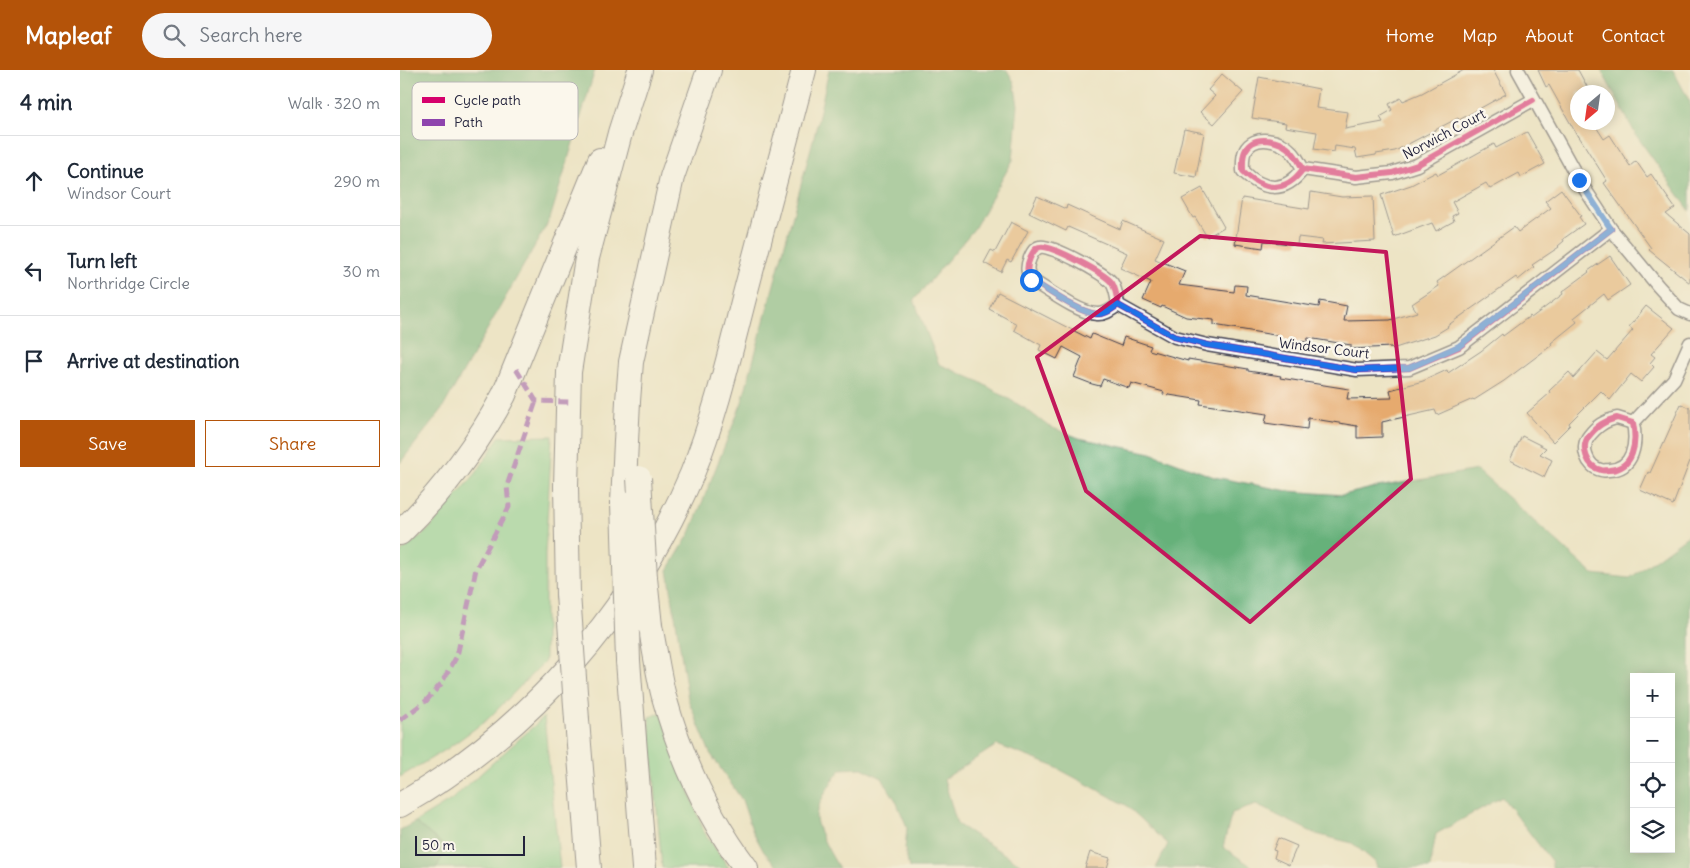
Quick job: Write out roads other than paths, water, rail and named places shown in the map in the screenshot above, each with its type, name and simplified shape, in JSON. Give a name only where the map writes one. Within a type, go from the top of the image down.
[{"type":"highway","points":[[400,533],[442,490],[492,418],[504,395],[636,70]]},
{"type":"highway","points":[[589,868],[568,594],[566,486],[570,372],[587,258],[620,132],[640,70]]},
{"type":"highway","points":[[644,868],[628,661],[623,503],[631,362],[672,177],[709,70]]},
{"type":"highway","points":[[400,805],[444,777],[501,735],[547,692],[613,614],[660,538],[692,472],[715,409],[804,70]]},
{"type":"highway","points":[[648,287],[642,344],[639,478],[650,626],[664,696],[683,754],[709,809],[746,868]]},
{"type":"street","points":[[1518,70],[1579,180],[1611,229],[1658,286],[1679,308],[1690,314]]},
{"type":"street","name":"Norwich Court","points":[[1303,169],[1356,177],[1392,173],[1417,165],[1533,100]]},
{"type":"street","points":[[1260,140],[1271,141],[1284,146],[1293,153],[1303,169],[1297,177],[1272,187],[1262,185],[1250,178],[1243,171],[1242,160],[1244,152],[1251,143],[1260,140]]},
{"type":"street","name":"Windsor Court","points":[[1118,305],[1175,337],[1207,345],[1357,370],[1409,368],[1459,346],[1611,229]]},
{"type":"street","points":[[1042,246],[1065,254],[1086,265],[1111,281],[1118,305],[1110,311],[1098,315],[1082,310],[1031,280],[1027,272],[1027,266],[1032,253],[1042,246]]},
{"type":"street","points":[[1633,423],[1674,379],[1690,343]]},
{"type":"street","points":[[1617,418],[1633,423],[1635,431],[1633,453],[1625,465],[1615,470],[1601,470],[1590,462],[1584,452],[1586,439],[1594,429],[1605,421],[1617,418]]}]
